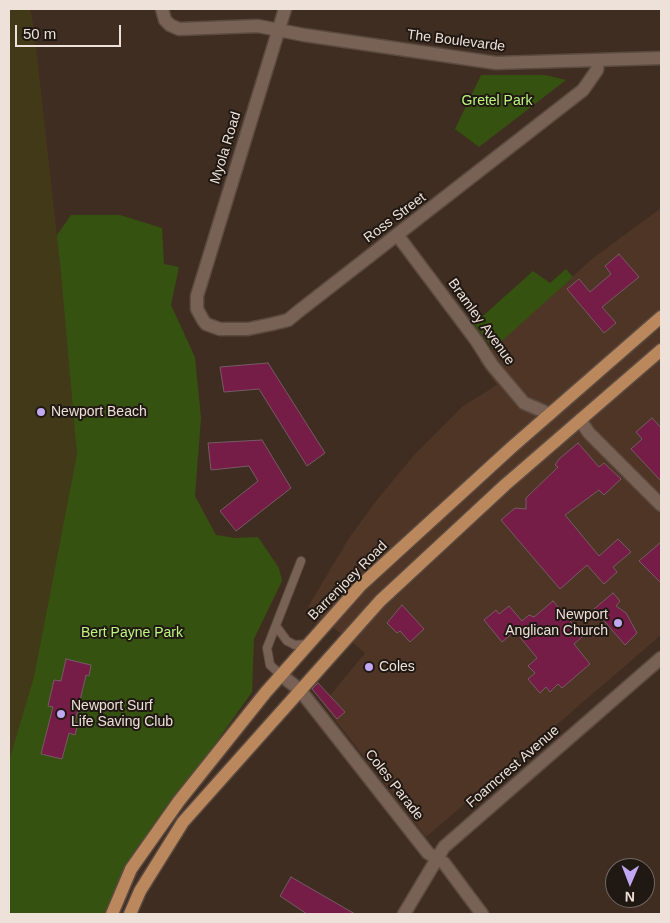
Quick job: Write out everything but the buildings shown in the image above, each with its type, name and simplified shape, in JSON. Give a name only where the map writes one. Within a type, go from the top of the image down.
[{"type":"main road","name":"Barrenjoey Road","points":[[112,914],[131,869],[178,801],[307,644],[361,585],[550,414],[661,317]]},
{"type":"main road","points":[[130,914],[140,891],[183,822],[380,601],[468,519],[661,350]]},
{"type":"street","name":"The Boulevarde","points":[[162,9],[165,20],[170,25],[179,29],[258,26],[496,63],[661,58]]},
{"type":"street","name":"Myola Road","points":[[197,296],[285,9]]},
{"type":"street","name":"Ross Street","points":[[197,296],[200,315],[206,324],[212,327],[235,330],[288,320],[583,90],[597,70],[598,61]]},
{"type":"street","name":"Bramley Avenue","points":[[398,236],[492,364],[524,403],[533,409],[550,414]]},
{"type":"street","points":[[580,420],[589,433],[661,506]]},
{"type":"street","name":"Foamcrest Avenue","points":[[404,914],[444,847],[661,658]]},
{"type":"street","name":"Coles Parade","points":[[281,675],[300,690],[435,860],[444,863],[482,914]]},
{"type":"lane","points":[[281,675],[270,664],[268,648],[301,561]]},
{"type":"lane","points":[[276,626],[287,641],[295,645],[307,644]]},
{"type":"shaded area","points":[[661,208],[661,635],[426,837],[323,704],[365,653],[308,607],[349,538],[376,501],[414,455],[463,406],[497,385],[479,361],[592,259]]},
{"type":"green space","name":"Gretel Park","points":[[481,75],[545,75],[566,80],[479,147],[455,129]]},
{"type":"green space","name":"Bert Payne Park","points":[[71,215],[120,215],[162,228],[164,264],[179,267],[171,305],[195,357],[201,418],[195,496],[216,535],[235,538],[258,537],[279,568],[282,581],[254,639],[252,692],[119,879],[106,914],[9,914],[10,302]]},
{"type":"green space","points":[[566,269],[573,277],[493,349],[474,324],[533,271],[550,283]]},
{"type":"sand","name":"Newport Beach","points":[[9,9],[30,9],[34,29],[61,273],[77,454],[34,677],[9,761]]},
{"type":"place","name":"Newport Beach","points":[[41,412]]},
{"type":"place","name":"Newport Anglican Church","points":[[618,623]]},
{"type":"place","name":"Coles","points":[[369,667]]},
{"type":"place","name":"Newport Surf Life Saving Club","points":[[61,714]]}]
